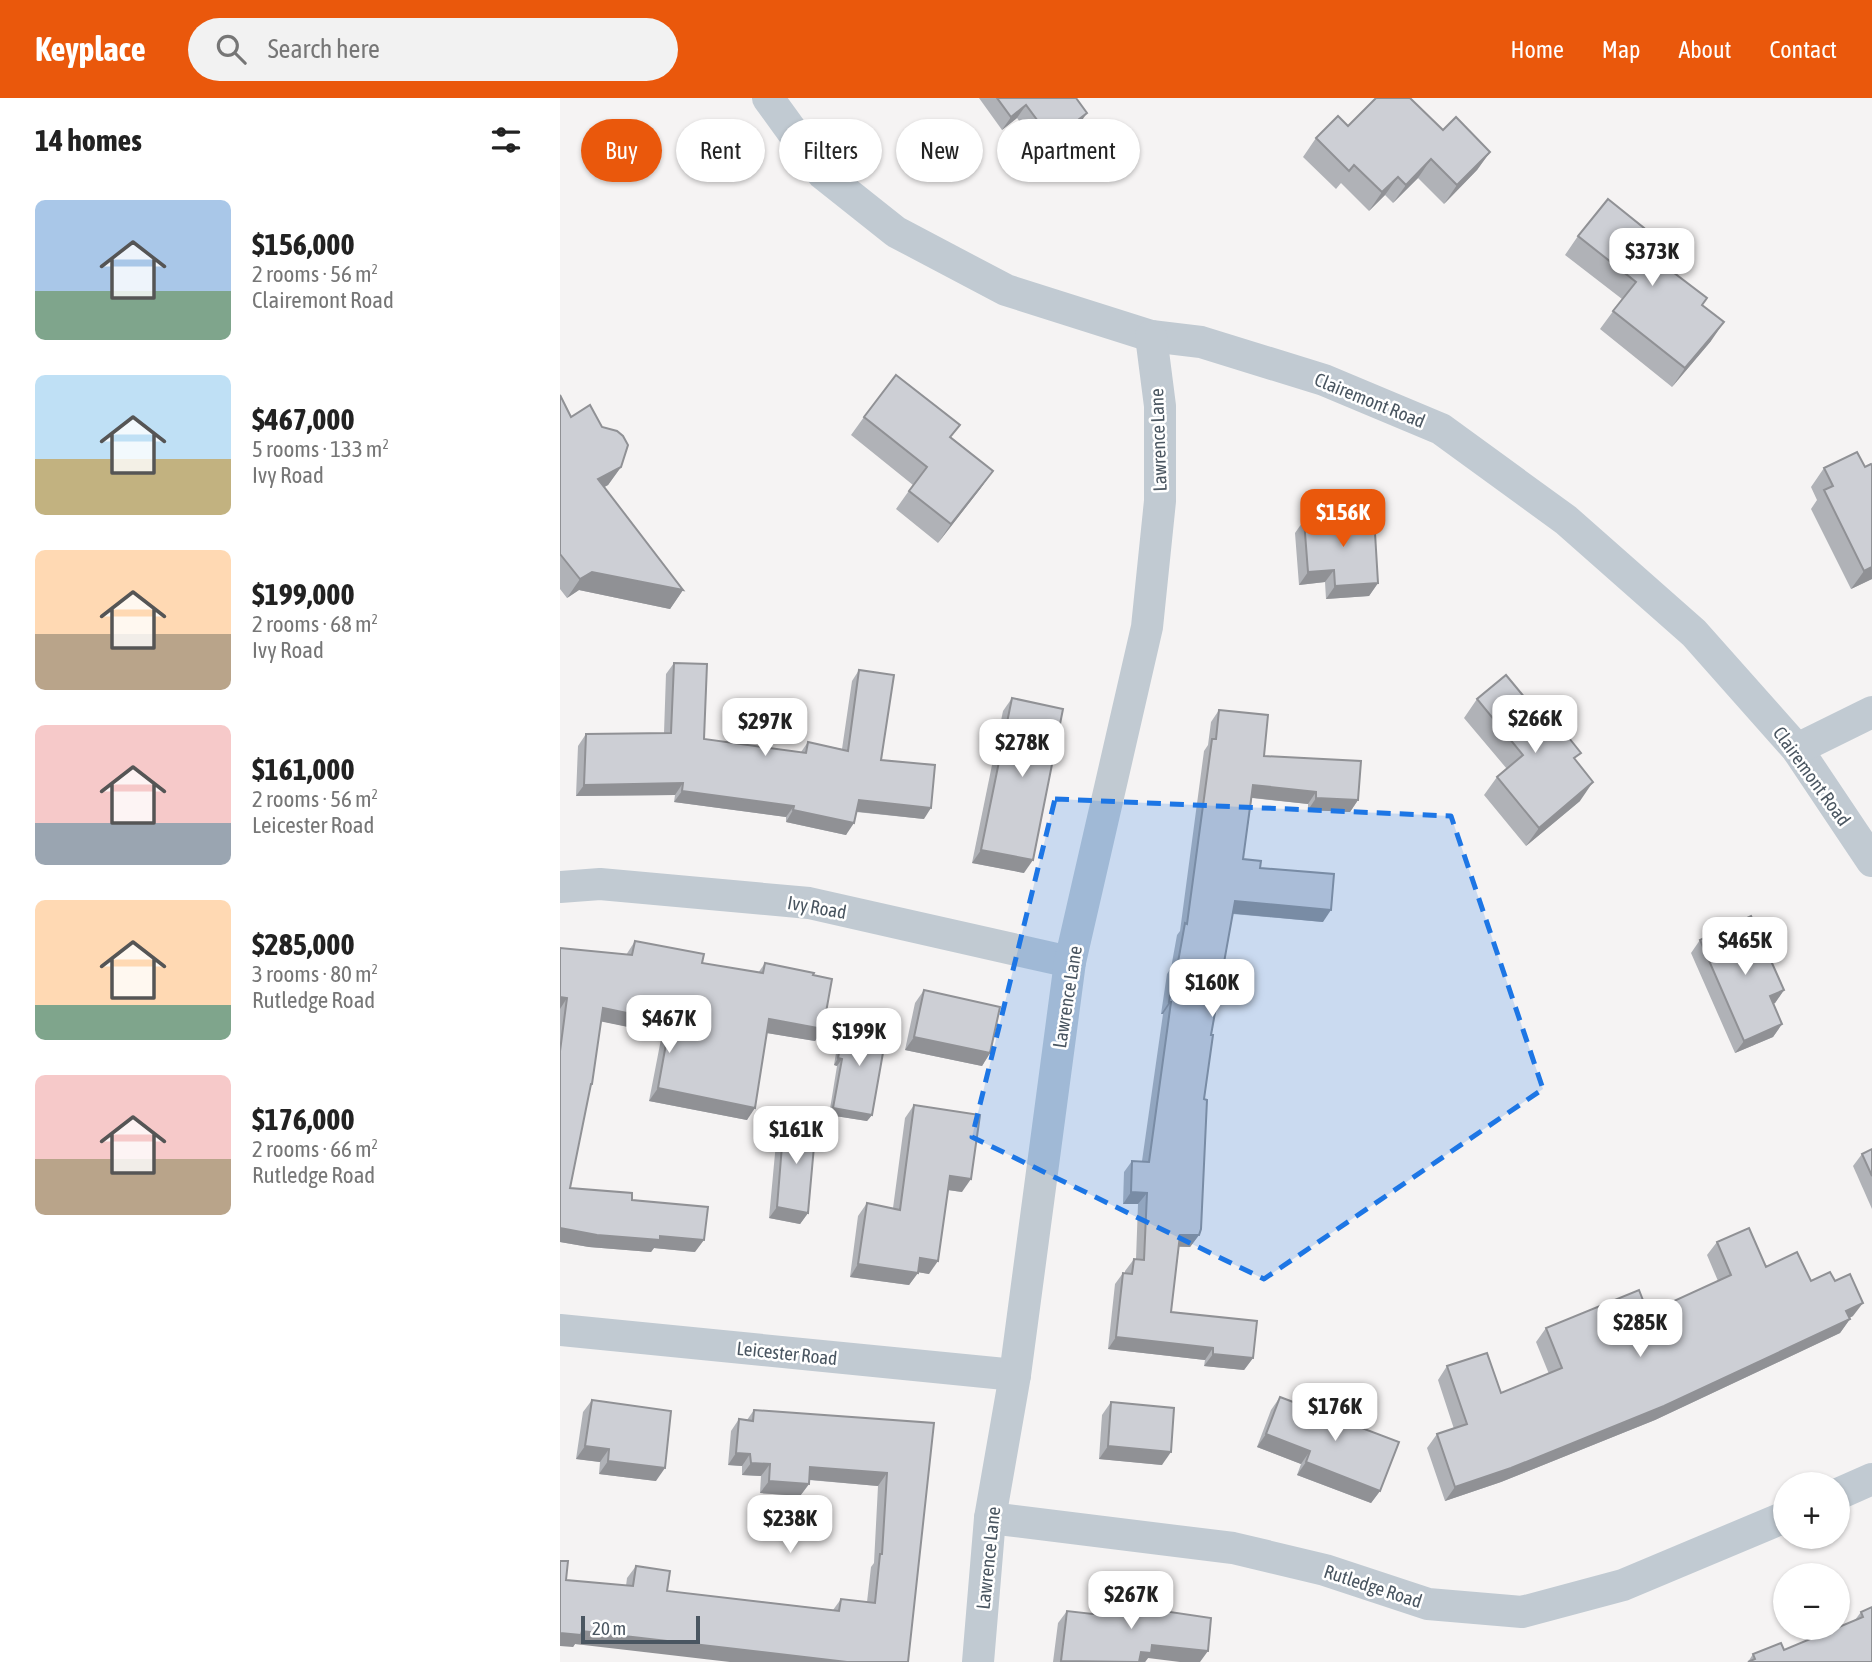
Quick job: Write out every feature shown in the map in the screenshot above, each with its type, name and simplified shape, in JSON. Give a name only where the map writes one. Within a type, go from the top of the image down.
[{"type":"street","name":"Clairemont Road","points":[[768,98],[823,174],[896,232],[1006,290],[1151,336],[1201,342],[1324,380],[1441,429],[1566,520],[1693,633],[1797,749],[1872,861]]},
{"type":"street","name":"Lawrence Lane","points":[[978,1662],[990,1518],[1015,1375],[1070,962],[1147,627],[1160,501],[1160,406],[1151,336]]},
{"type":"street","points":[[1797,749],[1872,712]]},
{"type":"street","name":"Ivy Road","points":[[560,887],[600,884],[810,903],[1070,962]]},
{"type":"street","name":"Leicester Road","points":[[560,1330],[1015,1375]]},
{"type":"street","points":[[1850,1489],[1872,1479]]},
{"type":"street","name":"Rutledge Road","points":[[990,1518],[1233,1548],[1325,1570],[1428,1604],[1522,1612],[1623,1585],[1773,1522]]},
{"type":"highlighted area","points":[[1055,799],[1451,816],[1543,1089],[1264,1279],[972,1137]]},
{"type":"building","points":[[997,98],[1076,98],[1087,113],[1079,119],[1036,119],[1026,105],[1011,117]]},
{"type":"building","points":[[1376,98],[1410,98],[1443,130],[1456,117],[1490,152],[1457,185],[1431,159],[1406,185],[1398,177],[1382,192],[1354,165],[1349,171],[1316,138],[1338,116],[1348,126]]},
{"type":"building","points":[[1608,199],[1644,228],[1637,236],[1673,264],[1669,269],[1707,298],[1702,305],[1724,322],[1685,368],[1613,311],[1636,282],[1578,236]]},
{"type":"building","points":[[896,375],[960,425],[950,437],[993,471],[951,524],[909,491],[927,467],[864,417]]},
{"type":"building","points":[[560,395],[571,417],[590,405],[602,427],[617,431],[623,436],[628,445],[621,467],[598,479],[683,590],[592,572],[580,579],[560,554]]},
{"type":"building","points":[[1857,452],[1865,467],[1872,465],[1872,567],[1864,571],[1824,490],[1833,486],[1824,468]]},
{"type":"building","points":[[1374,516],[1378,583],[1335,586],[1334,570],[1308,572],[1304,520]]},
{"type":"building","points":[[674,663],[707,664],[704,739],[806,753],[808,742],[848,751],[859,670],[894,675],[881,760],[935,765],[931,808],[859,800],[854,823],[793,810],[794,806],[682,791],[683,783],[584,785],[586,734],[671,733]]},
{"type":"building","points":[[1506,675],[1550,728],[1557,723],[1581,753],[1574,758],[1593,782],[1539,828],[1497,777],[1523,755],[1477,699]]},
{"type":"building","points":[[1012,698],[1063,709],[1033,860],[981,850]]},
{"type":"building","points":[[1219,710],[1268,715],[1264,756],[1361,761],[1358,800],[1316,798],[1316,792],[1253,785],[1243,859],[1261,861],[1260,868],[1334,874],[1331,910],[1235,901],[1211,1035],[1204,1099],[1207,1100],[1201,1229],[1199,1235],[1180,1235],[1171,1312],[1257,1321],[1253,1358],[1213,1354],[1213,1348],[1116,1337],[1123,1273],[1132,1274],[1134,1259],[1144,1260],[1147,1193],[1131,1192],[1132,1161],[1149,1162],[1175,962],[1178,962],[1185,923],[1187,924],[1212,739],[1216,739]]},
{"type":"building","points":[[1751,916],[1784,990],[1770,996],[1782,1024],[1744,1041],[1700,940]]},
{"type":"building","points":[[635,941],[704,954],[702,963],[763,973],[765,963],[832,979],[823,1029],[769,1019],[755,1108],[658,1088],[670,1022],[603,1008],[592,1084],[570,1188],[632,1193],[632,1200],[708,1207],[704,1240],[597,1235],[560,1228],[560,1051],[567,998],[560,997],[560,948],[632,955]]},
{"type":"building","points":[[924,990],[1000,1007],[990,1053],[914,1037]]},
{"type":"building","points":[[845,1023],[887,1030],[872,1115],[833,1108]]},
{"type":"building","points":[[914,1105],[980,1115],[971,1179],[950,1176],[938,1261],[920,1258],[918,1273],[858,1264],[867,1203],[900,1210]]},
{"type":"building","points":[[784,1121],[816,1124],[808,1213],[777,1207]]},
{"type":"building","points":[[1872,1149],[1872,1176],[1862,1154]]},
{"type":"building","points":[[1749,1228],[1766,1267],[1797,1252],[1811,1281],[1830,1272],[1835,1281],[1850,1274],[1863,1303],[1846,1311],[1850,1319],[1664,1406],[1511,1468],[1455,1487],[1437,1434],[1467,1424],[1447,1366],[1487,1353],[1501,1393],[1562,1368],[1546,1328],[1639,1290],[1648,1313],[1731,1275],[1717,1242]]},
{"type":"building","points":[[1280,1397],[1399,1442],[1380,1491],[1306,1462],[1310,1451],[1266,1434]]},
{"type":"building","points":[[592,1400],[671,1411],[665,1468],[608,1461],[609,1449],[585,1446]]},
{"type":"building","points":[[1111,1402],[1174,1408],[1171,1452],[1108,1446]]},
{"type":"building","points":[[754,1410],[934,1423],[908,1662],[847,1662],[582,1631],[581,1635],[560,1633],[560,1561],[568,1561],[566,1580],[633,1586],[636,1566],[670,1571],[667,1591],[839,1611],[841,1599],[875,1603],[882,1554],[887,1473],[810,1467],[809,1484],[769,1481],[770,1464],[751,1463],[750,1454],[736,1453],[739,1419],[753,1421]]},
{"type":"building","points":[[1113,1594],[1165,1599],[1163,1611],[1211,1618],[1208,1651],[1152,1645],[1151,1653],[1141,1652],[1139,1662],[1061,1661],[1067,1611],[1110,1616]]},
{"type":"building","points":[[1872,1607],[1872,1662],[1748,1662],[1755,1659],[1753,1654],[1781,1643],[1784,1650],[1808,1640],[1850,1640],[1850,1622],[1863,1617],[1861,1612]]}]
